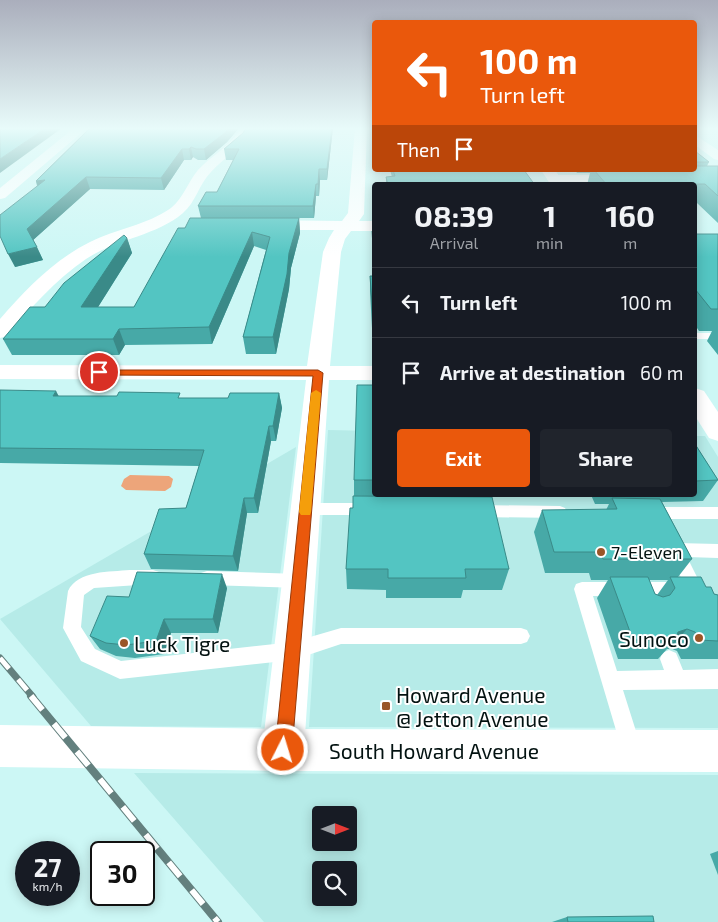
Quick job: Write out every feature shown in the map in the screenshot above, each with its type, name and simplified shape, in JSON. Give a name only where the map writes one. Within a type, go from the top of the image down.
[{"type":"street","points":[[0,195],[29,171]]},
{"type":"street","points":[[0,332],[54,275],[71,262],[97,246],[150,225],[176,212],[184,204],[204,171]]},
{"type":"street","points":[[283,750],[318,373],[332,252],[337,238],[356,214],[358,171]]},
{"type":"street","points":[[554,178],[641,178]]},
{"type":"street","points":[[150,225],[180,225]]},
{"type":"street","points":[[248,225],[372,226]]},
{"type":"street","points":[[0,372],[372,373]]},
{"type":"street","points":[[697,399],[717,430]]},
{"type":"street","name":"South Howard Avenue","points":[[0,746],[283,750],[718,751]]},
{"type":"lane","points":[[697,336],[718,336]]},
{"type":"lane","points":[[306,509],[383,510]]},
{"type":"lane","points":[[460,510],[574,513]]},
{"type":"lane","points":[[631,513],[718,513]]},
{"type":"lane","points":[[704,607],[676,550],[718,551]]},
{"type":"lane","points":[[170,578],[130,577],[91,581],[76,591],[72,628],[88,655],[120,670],[292,651],[341,636],[522,636]]},
{"type":"lane","points":[[189,578],[299,581]]},
{"type":"lane","points":[[632,750],[582,589],[695,589]]},
{"type":"lane","points":[[640,589],[648,607]]},
{"type":"lane","points":[[670,659],[678,680]]},
{"type":"lane","points":[[611,681],[718,679]]},
{"type":"shaded area","points":[[328,430],[372,431],[372,497],[697,497],[697,436],[705,436],[718,457],[718,728],[309,727]]},
{"type":"shaded area","points":[[296,447],[261,727],[91,726],[0,619]]},
{"type":"shaded area","points":[[130,475],[169,476],[173,479],[171,487],[165,491],[126,490],[121,486],[124,479]]},
{"type":"shaded area","points":[[134,773],[718,775],[718,922],[264,922]]},
{"type":"building","points":[[46,171],[166,171],[161,178],[86,177],[27,229],[37,247],[8,254],[0,236],[0,215],[45,180],[36,181]]},
{"type":"building","points":[[228,171],[319,171],[313,206],[198,206],[206,192],[217,192]]},
{"type":"building","points":[[718,171],[718,196],[705,184],[697,184],[697,182],[604,182],[596,172]]},
{"type":"building","points":[[394,172],[525,172],[533,182],[387,182],[386,177],[395,176]]},
{"type":"building","points":[[190,218],[299,218],[289,253],[287,274],[273,337],[243,337],[270,237],[252,232],[209,327],[119,329],[113,339],[3,339],[30,307],[45,307],[64,283],[124,235],[127,238],[81,307],[134,307],[178,228],[185,228]]},
{"type":"building","points":[[697,234],[718,234],[718,309],[711,309],[697,292]]},
{"type":"building","points":[[370,276],[372,276],[372,304]]},
{"type":"building","points":[[357,385],[372,385],[372,480],[354,480]]},
{"type":"building","points":[[0,390],[56,391],[53,396],[117,396],[119,392],[180,393],[178,398],[228,398],[230,393],[279,393],[273,426],[269,426],[254,498],[244,498],[233,556],[144,554],[159,509],[186,508],[204,450],[0,448]]},
{"type":"building","points":[[697,447],[718,480],[697,481]]},
{"type":"building","points":[[353,496],[492,497],[509,569],[465,569],[466,578],[388,578],[388,569],[346,569],[350,508],[353,508]]},
{"type":"building","points":[[612,498],[660,499],[692,559],[603,559],[600,552],[554,552],[542,510],[617,509]]},
{"type":"building","points":[[137,572],[222,574],[213,619],[164,619],[156,641],[126,645],[106,643],[90,636],[107,596],[129,597]]},
{"type":"building","points":[[610,577],[648,577],[655,594],[663,597],[670,595],[675,588],[670,577],[701,577],[706,587],[711,587],[714,594],[718,595],[718,641],[699,640],[695,632],[687,629],[678,632],[675,640],[633,640]]},
{"type":"building","points":[[653,916],[654,922],[568,922],[567,917]]},
{"type":"railway","points":[[0,658],[33,697]]},
{"type":"railway","points":[[31,696],[218,922]]},
{"type":"slow traffic","points":[[305,512],[316,393]]},
{"type":"place","name":"7-Eleven","points":[[601,552]]},
{"type":"place","name":"Sunoco","points":[[699,638]]},
{"type":"place","name":"Luck Tigre","points":[[124,643]]},
{"type":"place","name":"Howard Avenue @ Jetton Avenue","points":[[386,706]]},
{"type":"route","points":[[99,372],[318,373],[283,750]]}]
